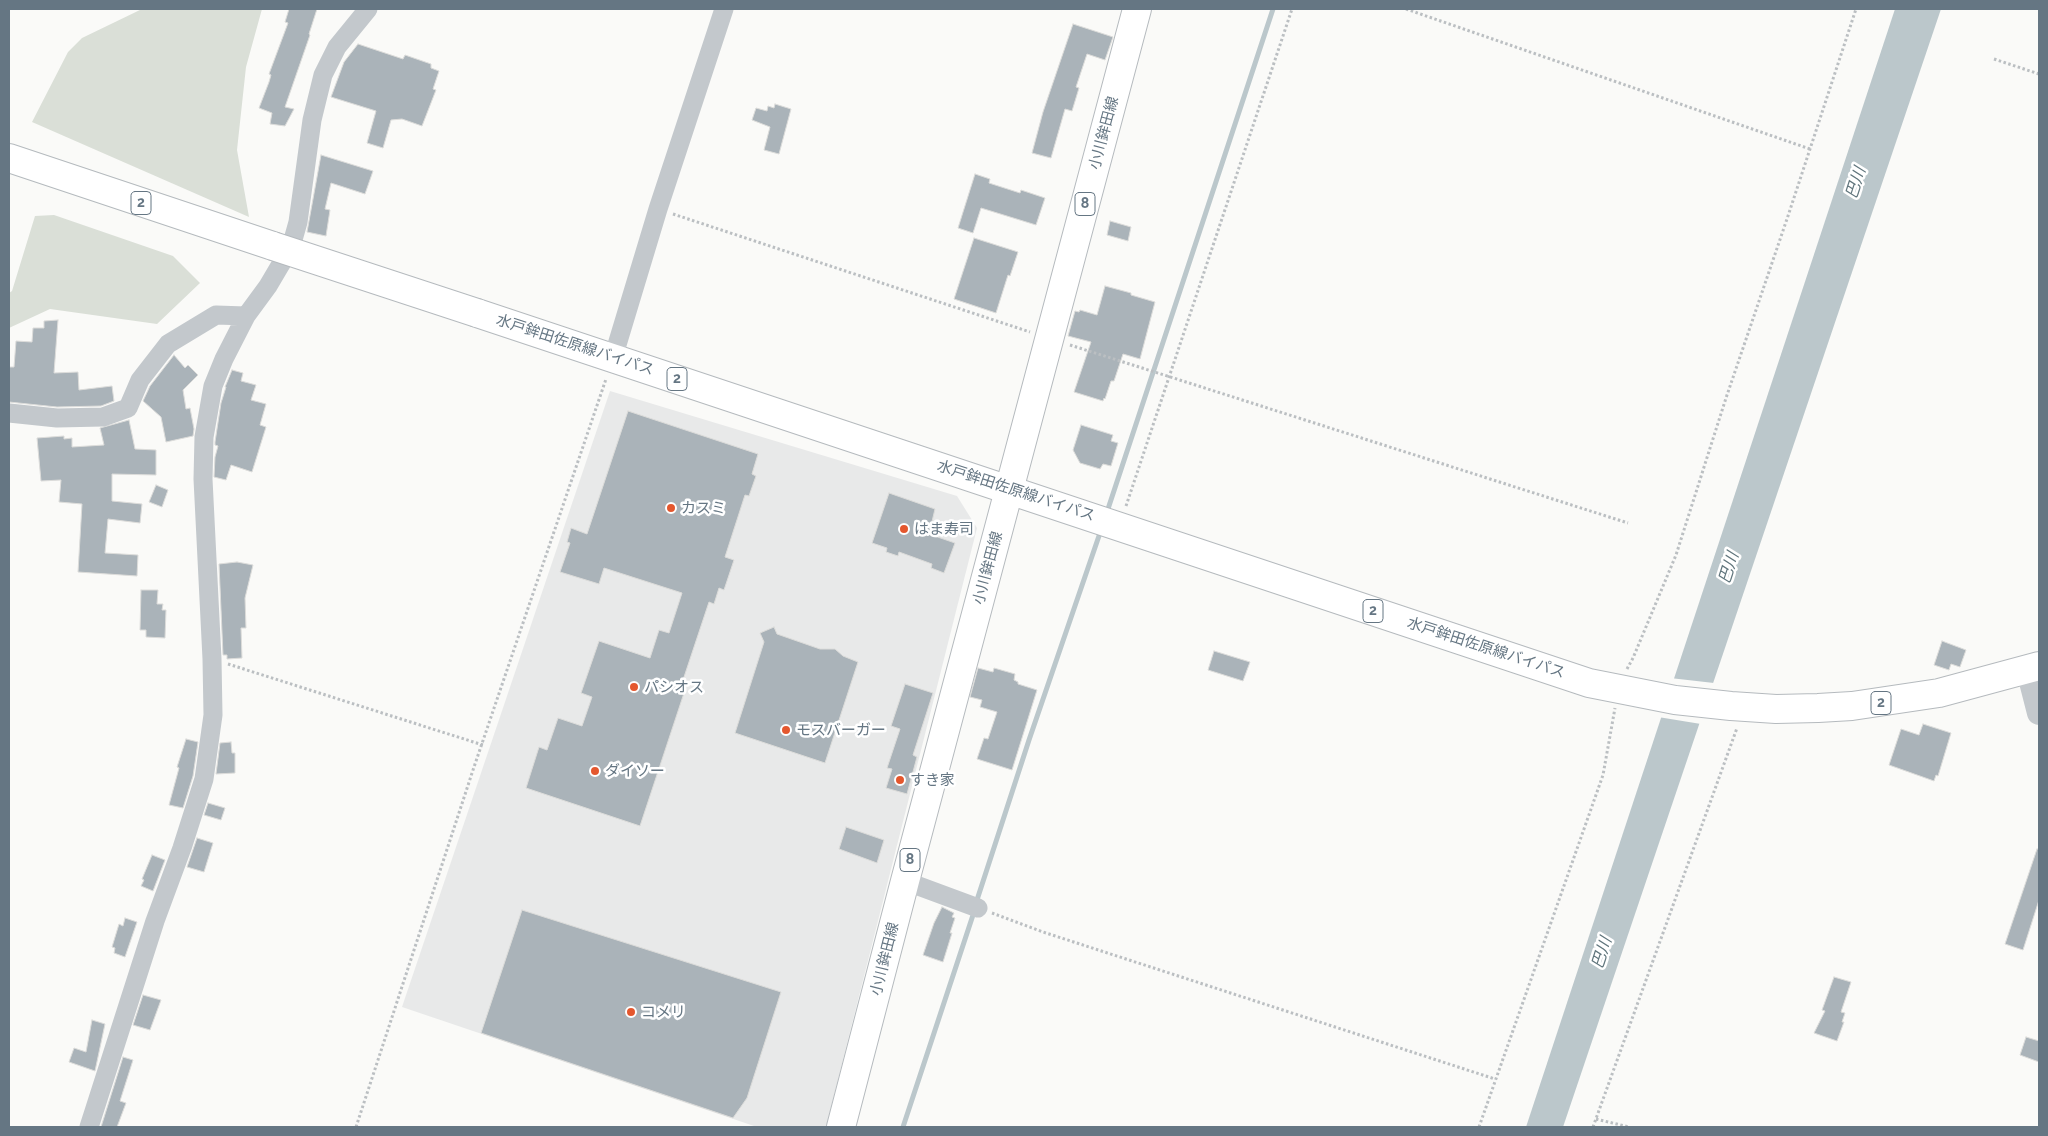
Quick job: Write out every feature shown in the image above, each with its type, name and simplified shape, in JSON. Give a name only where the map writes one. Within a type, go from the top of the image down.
[{"type":"main road","name":"小川鉾田線","points":[[841,1127],[1137,9]]},
{"type":"main road","name":"水戸鉾田佐原線バイパス","points":[[9,158],[1556,672],[1624,690],[1675,700],[1738,707],[1776,709],[1818,708],[1889,702],[1939,693],[2034,668]]},
{"type":"street","points":[[89,1127],[155,921],[182,848],[204,778],[213,715],[212,659],[202,479],[204,437],[213,386],[224,359],[246,316],[268,286],[290,247],[298,222],[312,120],[323,75],[337,47],[368,9]]},
{"type":"street","points":[[614,358],[658,210],[724,9]]},
{"type":"street","points":[[9,413],[56,418],[103,417],[128,408],[140,380],[168,344],[216,316],[246,316]]},
{"type":"street","points":[[2034,668],[2039,713]]},
{"type":"street","points":[[905,881],[974,906]]},
{"type":"path","points":[[1108,522],[1169,376],[1292,9]]},
{"type":"path","points":[[1406,9],[1810,149]]},
{"type":"path","points":[[1479,1127],[1602,775],[1624,690],[1676,555],[1726,398],[1856,9]]},
{"type":"path","points":[[1994,60],[2039,74]]},
{"type":"path","points":[[658,210],[1147,370],[1628,523]]},
{"type":"path","points":[[356,1127],[482,745],[614,358]]},
{"type":"path","points":[[212,659],[482,745]]},
{"type":"path","points":[[1593,1127],[1738,707]]},
{"type":"path","points":[[974,906],[1043,932],[1495,1079]]},
{"type":"path","points":[[1596,1119],[1629,1127]]},
{"type":"shaded area","points":[[142,9],[262,9],[246,67],[237,150],[249,217],[32,122],[68,52],[82,38]]},
{"type":"shaded area","points":[[54,215],[173,256],[200,283],[157,324],[50,309],[9,328],[9,293],[12,291],[35,216]]},
{"type":"shaded area","points":[[610,391],[957,496],[977,528],[826,1127],[757,1127],[402,1007]]},
{"type":"water","name":"巴川","points":[[1895,9],[1941,9],[1563,1127],[1526,1127]]},
{"type":"pier","points":[[1670,678],[1714,683],[1701,724],[1658,717]]},
{"type":"building","points":[[289,9],[317,9],[285,107],[294,109],[285,126],[270,124],[272,113],[259,108],[269,82],[271,75],[269,74],[288,23],[285,22]]},
{"type":"building","points":[[1073,24],[1113,37],[1105,60],[1087,54],[1076,87],[1079,88],[1072,111],[1065,109],[1051,158],[1032,153],[1043,112]]},
{"type":"building","points":[[358,44],[403,59],[405,55],[431,64],[431,68],[439,71],[433,89],[436,90],[422,126],[402,119],[391,120],[383,148],[367,143],[376,111],[331,97],[344,62]]},
{"type":"building","points":[[775,104],[791,109],[779,154],[764,150],[770,127],[752,120],[756,108],[767,111],[768,106],[774,108]]},
{"type":"building","points":[[321,155],[373,171],[365,194],[331,183],[325,209],[330,210],[326,236],[307,232]]},
{"type":"building","points":[[975,174],[990,179],[989,183],[1020,193],[1021,190],[1045,198],[1036,225],[981,208],[973,233],[958,228]]},
{"type":"building","points":[[1110,221],[1131,227],[1128,241],[1107,235]]},
{"type":"building","points":[[974,238],[1018,252],[1010,276],[1008,275],[996,313],[954,299]]},
{"type":"building","points":[[1105,286],[1155,302],[1140,359],[1123,354],[1114,381],[1111,381],[1103,401],[1074,392],[1091,342],[1068,336],[1075,311],[1079,312],[1080,310],[1097,315]]},
{"type":"building","points":[[58,320],[54,373],[78,372],[79,390],[112,386],[114,401],[101,406],[57,407],[9,402],[9,367],[14,367],[16,341],[32,342],[33,328],[44,328],[44,321]]},
{"type":"building","points":[[174,355],[185,368],[188,365],[198,375],[183,390],[186,409],[190,408],[194,429],[193,436],[166,442],[161,417],[143,401],[150,386]]},
{"type":"building","points":[[232,370],[243,373],[241,381],[256,385],[251,400],[266,404],[260,425],[266,427],[252,472],[231,465],[226,480],[214,477],[215,457],[218,446],[215,445],[215,442],[221,403]]},
{"type":"building","points":[[628,411],[758,454],[752,474],[756,476],[749,496],[745,495],[725,557],[734,560],[724,590],[719,588],[714,604],[709,602],[683,680],[688,681],[640,826],[526,788],[539,747],[547,750],[558,718],[582,726],[592,697],[581,693],[599,641],[650,658],[659,630],[669,633],[682,593],[604,568],[599,584],[560,572],[570,543],[567,542],[571,528],[587,534]]},
{"type":"building","points":[[129,420],[135,449],[156,450],[156,475],[112,474],[112,501],[142,504],[140,523],[108,519],[105,553],[138,555],[137,576],[78,572],[82,504],[59,502],[61,480],[41,481],[37,438],[64,436],[64,439],[72,438],[72,447],[104,445],[100,428]]},
{"type":"building","points":[[1081,425],[1113,435],[1111,441],[1118,443],[1111,466],[1103,464],[1100,469],[1080,463],[1073,450]]},
{"type":"building","points":[[156,485],[168,490],[162,507],[149,502]]},
{"type":"building","name":"はま寿司","points":[[889,493],[935,509],[929,534],[955,543],[944,573],[931,568],[932,564],[899,552],[898,556],[886,552],[887,548],[872,543]]},
{"type":"building","points":[[237,562],[253,565],[245,598],[246,628],[241,628],[242,658],[227,659],[227,655],[223,655],[219,564]]},
{"type":"building","points":[[141,590],[158,590],[157,604],[163,604],[162,610],[166,610],[165,638],[146,637],[146,630],[140,630]]},
{"type":"building","points":[[774,627],[777,634],[820,649],[835,649],[843,656],[858,662],[825,763],[735,733],[764,642],[760,633]]},
{"type":"building","points":[[1942,641],[1966,650],[1960,667],[1951,664],[1949,670],[1934,665]]},
{"type":"building","points":[[1214,651],[1250,662],[1243,681],[1208,670]]},
{"type":"building","points":[[978,668],[993,672],[994,668],[1015,674],[1014,680],[1018,684],[1037,690],[1012,770],[977,759],[984,738],[988,739],[997,712],[980,707],[982,700],[970,697]]},
{"type":"building","points":[[905,684],[933,693],[913,755],[917,757],[907,794],[886,788],[892,769],[887,768],[900,729],[891,726]]},
{"type":"building","points":[[1923,724],[1951,733],[1938,776],[1936,775],[1934,781],[1889,765],[1901,729],[1919,735]]},
{"type":"building","points":[[186,739],[198,742],[193,776],[183,808],[169,805],[179,768],[177,767]]},
{"type":"building","points":[[231,742],[232,753],[235,753],[235,773],[216,774],[220,743]]},
{"type":"building","points":[[208,803],[225,808],[221,820],[204,815]]},
{"type":"building","points":[[846,827],[884,840],[877,863],[839,849]]},
{"type":"building","points":[[197,838],[213,843],[204,872],[187,867]]},
{"type":"building","points":[[2037,849],[2039,849],[2039,900],[2023,950],[2005,944]]},
{"type":"building","points":[[152,855],[165,860],[153,891],[141,886]]},
{"type":"building","points":[[942,907],[954,913],[952,917],[955,918],[943,962],[923,955],[934,923]]},
{"type":"building","name":"コメリ","points":[[522,910],[781,992],[747,1098],[733,1118],[481,1033]]},
{"type":"building","points":[[125,918],[137,922],[125,957],[114,953],[115,948],[112,947],[119,924],[123,926]]},
{"type":"building","points":[[1834,977],[1851,982],[1841,1012],[1845,1013],[1842,1022],[1844,1022],[1837,1041],[1814,1033],[1825,1011],[1822,1010]]},
{"type":"building","points":[[143,995],[161,1000],[150,1030],[133,1025]]},
{"type":"building","points":[[92,1020],[105,1024],[95,1071],[69,1062],[74,1048],[86,1052]]},
{"type":"building","points":[[2026,1037],[2039,1041],[2039,1062],[2020,1055]]},
{"type":"building","points":[[123,1057],[133,1060],[120,1101],[126,1103],[117,1127],[101,1127]]},
{"type":"waterway","points":[[1106,515],[1273,9]]},
{"type":"waterway","points":[[976,903],[1029,740],[1101,530]]},
{"type":"waterway","points":[[903,1127],[974,912]]},
{"type":"place","name":"カスミ","points":[[671,508]]},
{"type":"place","name":"はま寿司","points":[[904,529]]},
{"type":"place","name":"パシオス","points":[[634,687]]},
{"type":"place","name":"モスバーガー","points":[[786,730]]},
{"type":"place","name":"ダイソー","points":[[595,771]]},
{"type":"place","name":"すき家","points":[[900,780]]},
{"type":"place","name":"コメリ","points":[[631,1012]]}]
